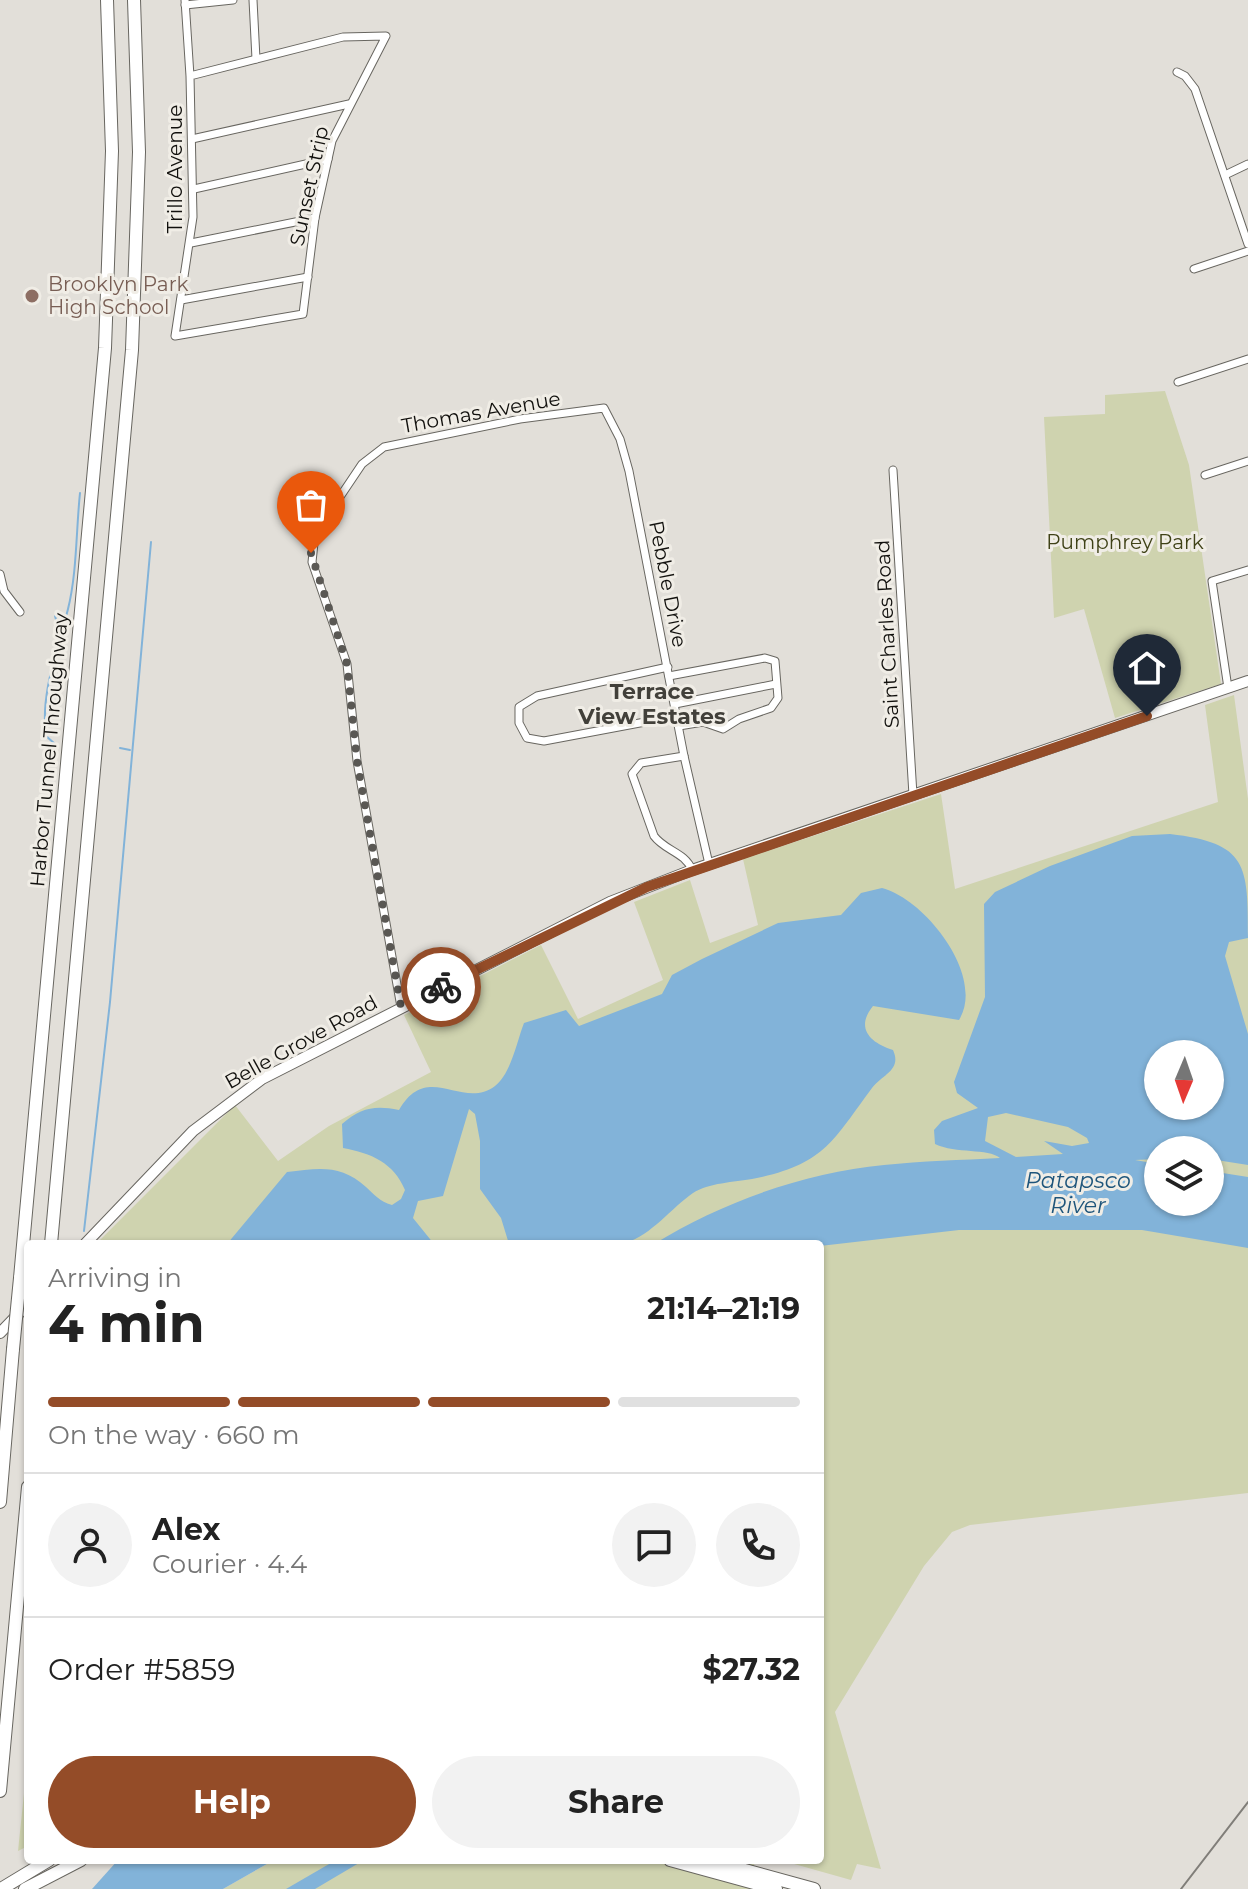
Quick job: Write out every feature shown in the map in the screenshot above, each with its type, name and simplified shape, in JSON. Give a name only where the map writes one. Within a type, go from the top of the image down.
[{"type":"highway","name":"Harbor Tunnel Throughway","points":[[0,1502],[105,348],[112,151],[107,0]]},
{"type":"highway","points":[[51,1240],[132,350],[139,180],[134,0]]},
{"type":"highway","points":[[0,1791],[24,1530]]},
{"type":"highway","points":[[1,1889],[42,1864]]},
{"type":"highway","points":[[25,1889],[73,1864]]},
{"type":"highway","points":[[685,1864],[776,1889]]},
{"type":"highway","points":[[723,1864],[814,1889]]},
{"type":"main road","name":"Belle Grove Road","points":[[89,1240],[193,1131],[236,1096],[297,1060],[610,902],[709,864],[1248,681]]},
{"type":"main road","points":[[0,1333],[24,1308]]},
{"type":"street","points":[[185,2],[233,0]]},
{"type":"street","points":[[253,0],[256,59]]},
{"type":"street","name":"Trillo Avenue","points":[[175,336],[191,243],[194,189],[185,2]]},
{"type":"street","name":"Sunset Strip","points":[[175,336],[303,314],[315,218],[338,124],[386,36],[343,37],[190,76]]},
{"type":"street","points":[[1177,72],[1185,76],[1195,89],[1248,244]]},
{"type":"street","points":[[192,139],[349,104]]},
{"type":"street","points":[[194,189],[328,159]]},
{"type":"street","points":[[1225,175],[1248,164]]},
{"type":"street","points":[[191,243],[315,218]]},
{"type":"street","points":[[1194,269],[1248,251]]},
{"type":"street","points":[[181,300],[308,277]]},
{"type":"street","points":[[1178,382],[1248,359]]},
{"type":"street","name":"Pebble Drive","points":[[604,408],[620,439],[629,471],[684,756],[709,864]]},
{"type":"street","name":"Thomas Avenue","points":[[401,1007],[357,761],[347,664],[312,562],[315,534],[362,464],[384,447],[520,419],[604,408]]},
{"type":"street","points":[[1205,475],[1248,461]]},
{"type":"street","name":"Saint Charles Road","points":[[893,470],[913,795]]},
{"type":"street","points":[[1228,688],[1212,581],[1248,570]]},
{"type":"street","points":[[0,574],[9,601],[20,612]]},
{"type":"street","points":[[669,676],[765,658],[775,661],[777,667],[777,703],[764,712],[742,717],[723,729],[703,722],[679,726]]},
{"type":"street","points":[[668,667],[537,696],[519,707],[519,723],[527,738],[544,741],[677,716]]},
{"type":"street","points":[[675,704],[776,684]]},
{"type":"street","points":[[684,756],[641,763],[632,774],[654,836],[660,844],[688,860],[692,870]]},
{"type":"green space","name":"Pumphrey Park","points":[[1165,391],[1189,465],[1221,684],[1115,718],[1084,609],[1054,618],[1044,417],[1105,414],[1105,395]]},
{"type":"green space","points":[[1234,695],[1248,799],[1248,1493],[970,1525],[952,1532],[924,1566],[835,1712],[881,1869],[857,1864],[851,1880],[794,1864],[824,1864],[824,1240],[100,1240],[235,1105],[278,1161],[329,1126],[431,1072],[404,1015],[541,945],[578,1019],[663,980],[634,902],[690,880],[710,943],[758,925],[743,859],[941,794],[955,889],[1218,802],[1205,705]]},
{"type":"green space","points":[[24,1793],[24,1848],[18,1851]]},
{"type":"green space","points":[[267,1864],[754,1864],[750,1889],[223,1889]]},
{"type":"water","name":"Patapsco River","points":[[1170,834],[1196,838],[1229,852],[1238,862],[1247,892],[1248,938],[1229,942],[1225,956],[1248,1034],[1248,1165],[1224,1161],[1224,1136],[1144,1136],[1144,1160],[1135,1160],[1144,1162],[1144,1216],[1224,1216],[1224,1173],[1248,1177],[1248,1248],[1142,1230],[959,1230],[824,1246],[824,1240],[661,1240],[707,1215],[794,1182],[854,1169],[1000,1158],[935,1144],[934,1130],[942,1121],[978,1108],[957,1093],[954,1082],[985,997],[984,904],[995,892],[1050,866],[1132,836]],"holes":[[[1006,1113],[1068,1127],[1087,1138],[1089,1143],[1072,1146],[1044,1141],[1063,1154],[1016,1157],[985,1141],[988,1117]]]},
{"type":"water","points":[[882,888],[899,895],[932,923],[958,962],[964,982],[965,1002],[959,1020],[873,1006],[865,1028],[872,1039],[893,1050],[893,1067],[872,1088],[835,1137],[811,1158],[776,1173],[699,1190],[632,1240],[508,1240],[501,1218],[480,1189],[480,1141],[475,1114],[469,1109],[443,1196],[418,1201],[413,1218],[431,1240],[230,1240],[287,1172],[338,1171],[348,1174],[392,1205],[401,1199],[405,1190],[388,1166],[372,1156],[343,1148],[342,1124],[355,1114],[375,1108],[399,1110],[410,1096],[433,1087],[483,1092],[501,1081],[524,1023],[566,1010],[579,1026],[662,994],[672,975],[702,959],[778,923],[841,915],[861,893]]},
{"type":"water","points":[[114,1864],[267,1864],[223,1889],[92,1889]]},
{"type":"water","points":[[329,1864],[357,1864],[315,1889],[286,1889]]},
{"type":"waterway","points":[[55,744],[46,736],[46,704],[71,595],[80,493]]},
{"type":"waterway","points":[[84,1231],[110,1002],[151,542]]},
{"type":"waterway","points":[[55,616],[60,634]]},
{"type":"waterway","points":[[120,748],[130,750]]},
{"type":"tram line","points":[[1181,1889],[1248,1802]]},
{"type":"way so far","points":[[311,553],[347,664],[357,761],[401,1007],[441,987]]},
{"type":"place","name":"Brooklyn Park High School","points":[[32,296]]},
{"type":"district","name":"Terrace View Estates","points":[[652,704]]},
{"type":"route","points":[[441,987],[610,902],[647,887],[1147,716]]}]
